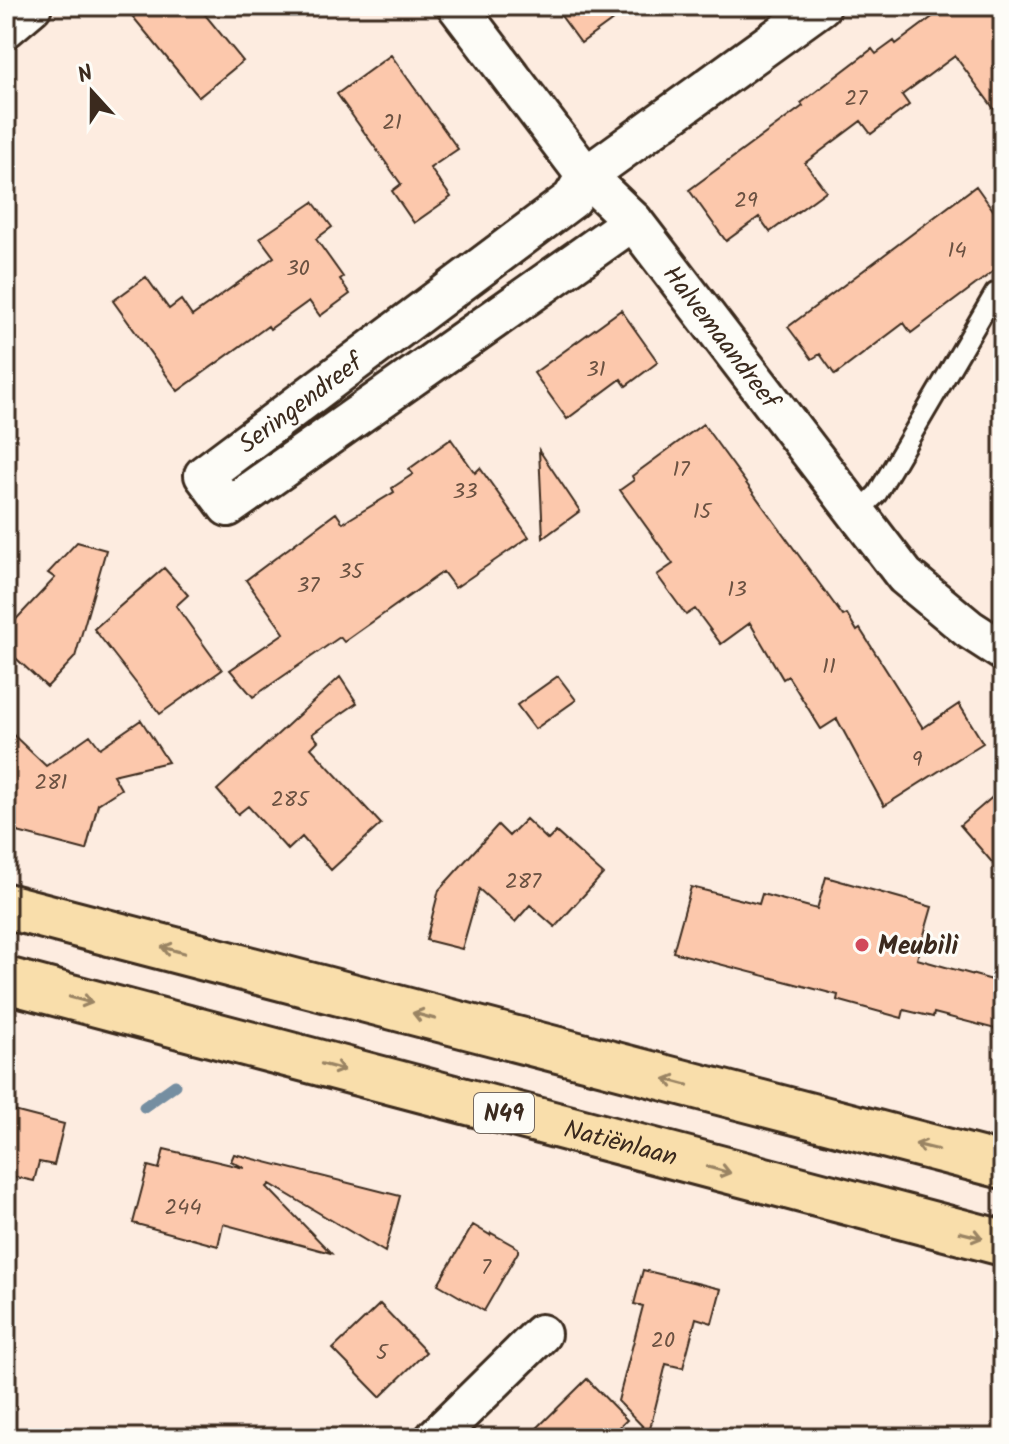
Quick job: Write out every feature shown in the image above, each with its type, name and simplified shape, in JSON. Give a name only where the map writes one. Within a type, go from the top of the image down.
[{"type":"main road","points":[[6,906],[1003,1166]]},
{"type":"main road","name":"Natiënlaan","points":[[6,980],[1003,1243]]},
{"type":"street","points":[[6,28],[32,6]]},
{"type":"street","name":"Halvemaandreef","points":[[457,6],[586,176],[633,221],[905,576],[969,629],[1003,651]]},
{"type":"street","name":"Seringendreef","points":[[633,221],[228,507],[204,475],[572,199],[586,176],[821,6]]},
{"type":"street","points":[[441,1436],[541,1334]]},
{"type":"lane","points":[[857,513],[877,494],[995,293]]},
{"type":"building","points":[[124,6],[198,6],[243,61],[199,97]]},
{"type":"building","points":[[554,6],[632,6],[581,43]]},
{"type":"building","points":[[947,6],[1003,6],[1003,121],[955,56],[902,95],[909,105],[871,134],[861,121],[805,163],[826,191],[770,232],[759,217],[726,241],[689,190],[803,106],[801,103],[872,49],[876,54],[894,41],[896,44]]},
{"type":"building","points":[[391,55],[458,149],[430,168],[451,197],[414,223],[392,191],[401,184],[337,94]]},
{"type":"building","points":[[976,186],[1003,224],[1003,264],[911,333],[904,323],[835,375],[820,354],[812,359],[788,327]]},
{"type":"building","points":[[313,202],[332,227],[316,239],[343,277],[340,279],[350,294],[320,316],[309,301],[270,329],[268,326],[178,391],[113,301],[146,277],[169,309],[181,300],[192,316],[274,257],[260,238]]},
{"type":"building","points":[[621,310],[658,362],[626,386],[621,379],[567,419],[534,373]]},
{"type":"building","points":[[703,424],[843,616],[847,614],[857,631],[860,629],[923,728],[959,704],[983,743],[884,806],[837,719],[821,729],[788,676],[783,679],[750,623],[721,644],[695,609],[686,615],[657,575],[673,564],[620,490],[634,480],[632,476]]},
{"type":"building","points":[[451,439],[475,473],[480,468],[529,537],[455,588],[443,572],[344,642],[340,637],[253,697],[230,670],[284,633],[246,580],[336,513],[343,523],[394,492],[392,488],[413,474],[409,469]]},
{"type":"building","points":[[539,450],[580,511],[543,538]]},
{"type":"building","points":[[77,542],[106,550],[75,657],[47,687],[6,649],[6,630],[55,578],[48,573]]},
{"type":"building","points":[[164,568],[188,595],[176,606],[222,670],[160,714],[94,629]]},
{"type":"building","points":[[558,676],[576,700],[535,729],[517,705]]},
{"type":"building","points":[[340,677],[357,703],[312,734],[318,741],[311,748],[381,824],[331,870],[302,837],[288,850],[248,806],[238,814],[217,790]]},
{"type":"building","points":[[141,720],[168,762],[113,775],[121,789],[98,804],[86,850],[6,829],[6,728],[46,766],[90,735],[100,748]]},
{"type":"building","points":[[1003,788],[1003,875],[960,825]]},
{"type":"building","points":[[526,819],[548,840],[556,832],[603,874],[555,927],[530,905],[515,922],[479,889],[462,949],[426,940],[439,890],[498,825],[509,836]]},
{"type":"building","points":[[826,877],[932,907],[917,959],[1003,983],[1003,1031],[934,1013],[933,1017],[904,1010],[902,1018],[837,1000],[838,995],[673,952],[691,887],[759,904],[762,894],[817,909]]},
{"type":"building","points":[[6,1109],[64,1124],[54,1165],[39,1162],[34,1181],[6,1175]]},
{"type":"building","points":[[164,1149],[244,1168],[231,1161],[234,1154],[400,1196],[385,1252],[270,1184],[267,1187],[331,1253],[223,1224],[218,1246],[133,1223],[148,1166],[159,1169]]},
{"type":"building","points":[[473,1225],[518,1248],[484,1311],[438,1284]]},
{"type":"building","points":[[643,1270],[721,1289],[712,1323],[696,1318],[683,1368],[666,1364],[649,1433],[618,1401],[643,1306],[634,1304]]},
{"type":"building","points":[[380,1304],[426,1352],[380,1397],[333,1349]]},
{"type":"building","points":[[587,1379],[627,1420],[608,1438],[527,1438]]},
{"type":"waterway","points":[[144,1107],[175,1085]]},
{"type":"place","name":"Meubili","points":[[862,945]]}]
